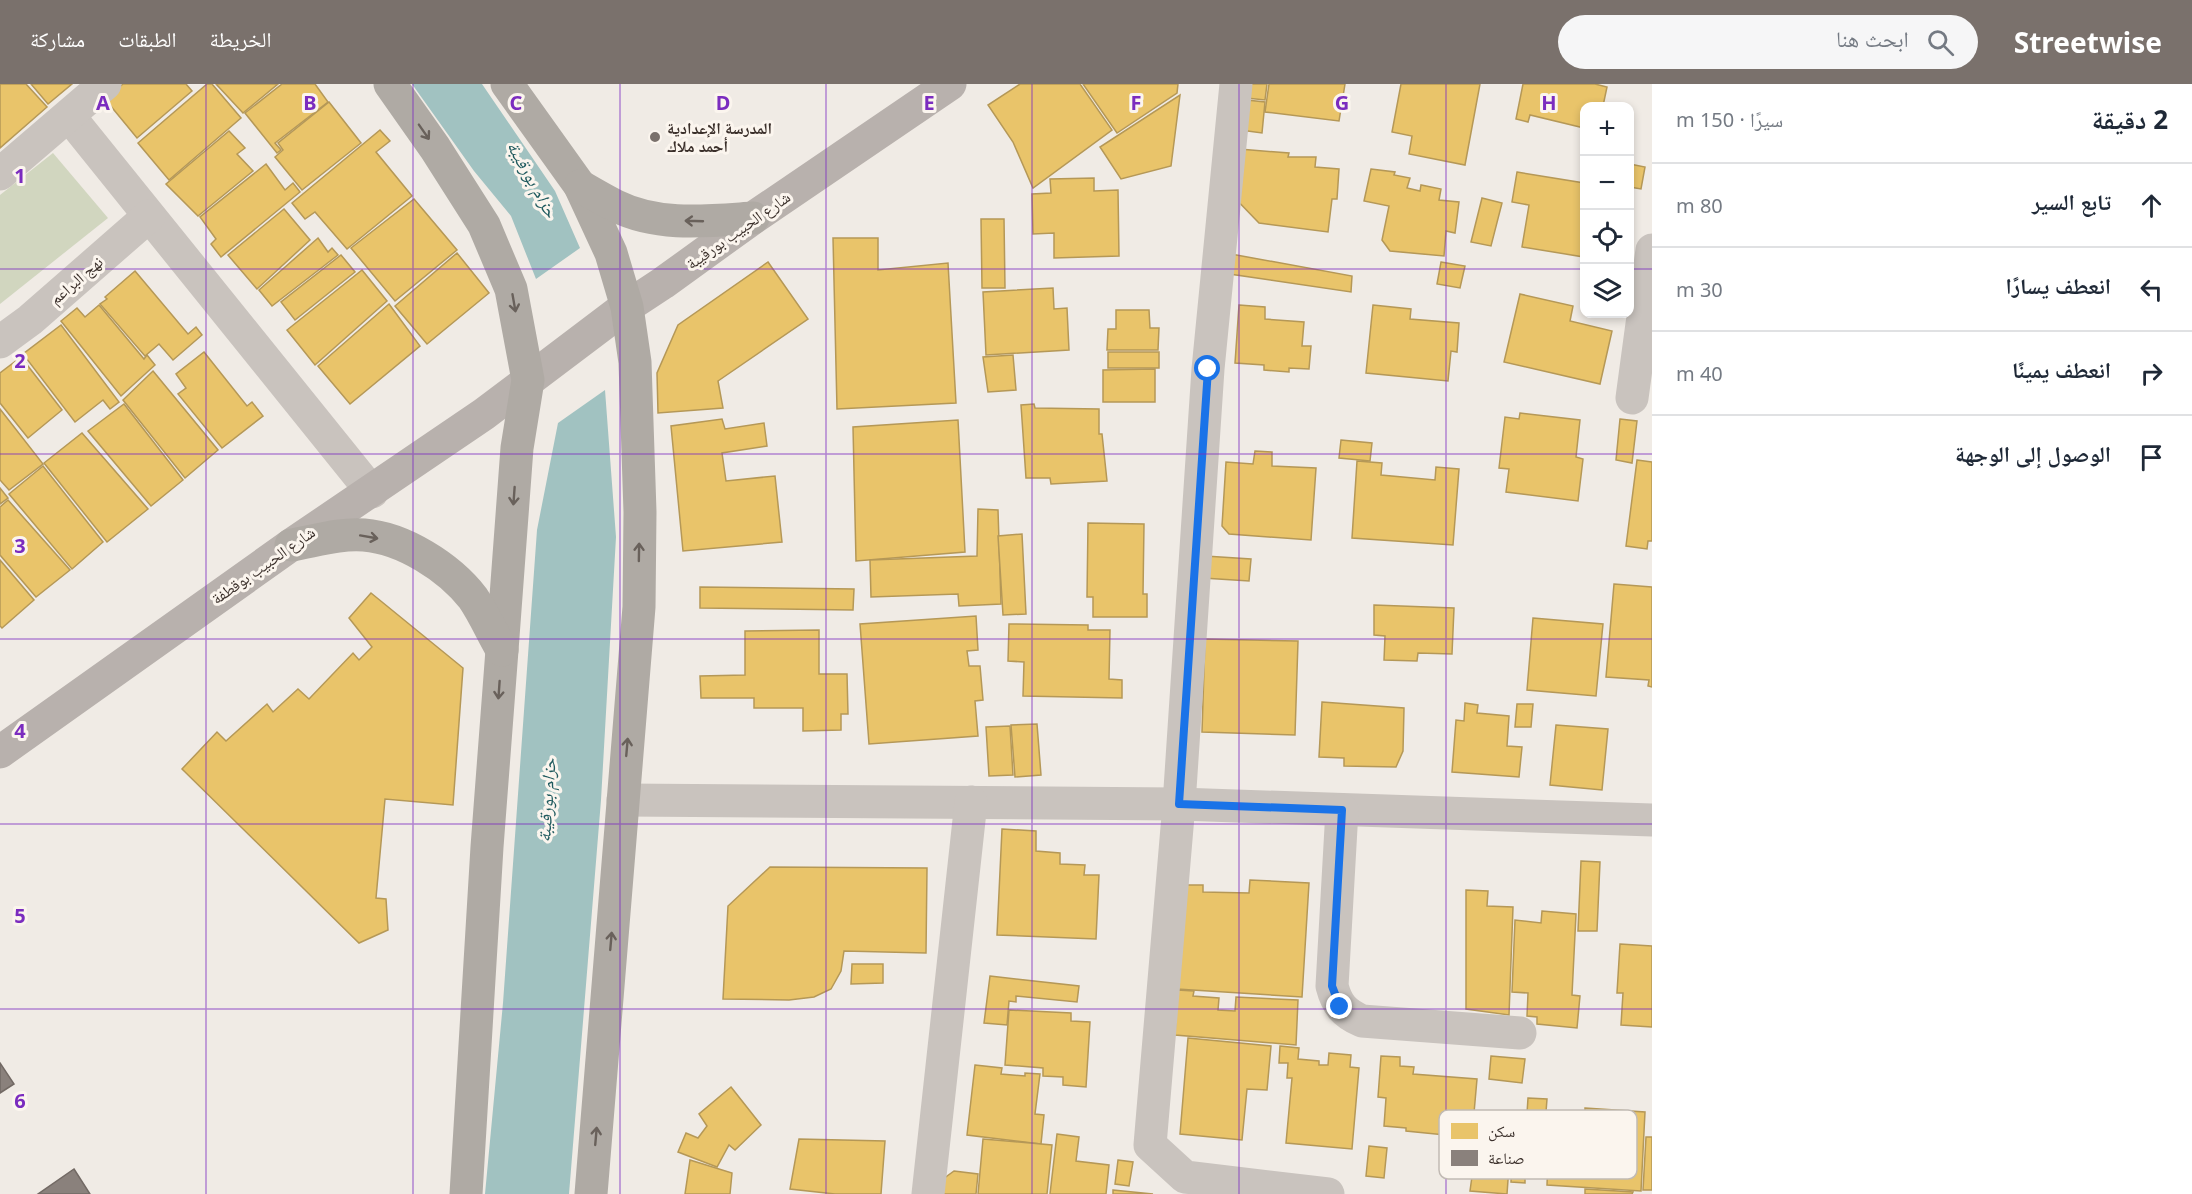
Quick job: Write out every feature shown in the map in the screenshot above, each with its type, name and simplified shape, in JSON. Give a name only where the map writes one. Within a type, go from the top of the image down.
[{"type":"highway","points":[[390,84],[435,148],[484,225],[512,289],[528,380],[518,448],[502,650],[487,847],[466,1194]]},
{"type":"highway","points":[[507,84],[580,186],[611,253],[627,307],[635,362],[640,512],[639,607],[591,1194]]},
{"type":"highway","points":[[580,186],[618,207],[659,219],[703,221],[753,218]]},
{"type":"highway","points":[[291,545],[365,535],[409,547],[435,562],[473,599],[502,650]]},
{"type":"main road","name":"شارع الحبيب بورقيبة","points":[[528,380],[753,218],[950,84]]},
{"type":"main road","name":"شارع الحبيب بوقطفة","points":[[0,752],[291,545],[484,414],[528,380]]},
{"type":"street","points":[[0,174],[105,84]]},
{"type":"street","points":[[1236,84],[1208,369],[1179,804],[1150,1145],[1185,1178],[1328,1194]]},
{"type":"street","points":[[69,116],[372,492]]},
{"type":"street","name":"نهج البراعم","points":[[0,342],[30,321],[150,216]]},
{"type":"street","points":[[1632,398],[1652,250]]},
{"type":"street","points":[[623,800],[1179,804],[1652,820]]},
{"type":"street","points":[[928,1194],[971,802]]},
{"type":"street","points":[[1342,810],[1332,986],[1340,1007],[1348,1015],[1362,1021],[1520,1033]]},
{"type":"green space","points":[[53,153],[108,218],[0,304],[0,195]]},
{"type":"water","name":"حزام بورقيبة","points":[[412,84],[482,84],[555,191],[580,248],[536,279],[511,216],[474,171]]},
{"type":"water","name":"حزام بورقيبة","points":[[605,390],[616,537],[601,800],[569,1194],[485,1194],[503,1003],[537,530],[558,423]]},
{"type":"building: سكن","points":[[0,84],[26,84],[47,107],[0,148]]},
{"type":"building: سكن","points":[[31,84],[72,84],[48,104]]},
{"type":"building: سكن","points":[[123,84],[186,84],[192,91],[137,138],[105,99]]},
{"type":"building: سكن","points":[[207,84],[212,84],[241,118],[169,180],[138,143]]},
{"type":"building: سكن","points":[[216,84],[278,84],[243,113]]},
{"type":"building: سكن","points":[[282,84],[315,84],[328,102],[275,143],[281,150],[277,153],[245,113]]},
{"type":"building: سكن","points":[[1020,84],[1080,84],[1112,130],[1033,188],[1013,142],[988,105]]},
{"type":"building: سكن","points":[[1083,84],[1178,84],[1177,93],[1117,133]]},
{"type":"building: سكن","points":[[1239,84],[1267,84],[1265,100],[1237,97]]},
{"type":"building: سكن","points":[[1269,84],[1345,84],[1339,121],[1265,112]]},
{"type":"building: سكن","points":[[1401,84],[1480,84],[1465,165],[1409,154],[1412,136],[1392,132]]},
{"type":"building: سكن","points":[[1523,84],[1595,84],[1607,87],[1604,102],[1580,102],[1580,127],[1530,115],[1528,122],[1516,119]]},
{"type":"building: سكن","points":[[1180,95],[1171,166],[1121,179],[1100,147]]},
{"type":"building: سكن","points":[[1237,99],[1265,102],[1262,133],[1233,129]]},
{"type":"building: سكن","points":[[329,102],[361,143],[302,190],[275,157],[283,150],[278,143]]},
{"type":"building: سكن","points":[[380,130],[390,141],[376,152],[412,196],[347,249],[315,212],[305,219],[292,203]]},
{"type":"building: سكن","points":[[229,131],[245,148],[237,154],[253,171],[198,216],[166,184]]},
{"type":"building: سكن","points":[[1239,149],[1289,153],[1288,157],[1316,157],[1315,167],[1339,169],[1337,199],[1332,199],[1328,232],[1259,223],[1231,194]]},
{"type":"building: سكن","points":[[266,164],[285,190],[293,183],[300,192],[221,257],[211,244],[216,239],[200,217]]},
{"type":"building: سكن","points":[[1634,165],[1645,167],[1641,189],[1634,188]]},
{"type":"building: سكن","points":[[1371,169],[1395,172],[1394,175],[1410,178],[1407,188],[1420,191],[1421,185],[1441,189],[1439,200],[1459,202],[1455,233],[1446,231],[1444,256],[1390,251],[1382,240],[1389,206],[1364,201]]},
{"type":"building: سكن","points":[[1517,172],[1580,182],[1580,256],[1522,247],[1529,205],[1512,202]]},
{"type":"building: سكن","points":[[1094,178],[1094,191],[1118,190],[1119,256],[1054,258],[1054,233],[1033,234],[1032,194],[1051,193],[1050,179]]},
{"type":"building: سكن","points":[[1482,198],[1502,203],[1491,246],[1471,242]]},
{"type":"building: سكن","points":[[414,199],[457,250],[395,301],[351,248]]},
{"type":"building: سكن","points":[[284,209],[310,240],[257,289],[228,255]]},
{"type":"building: سكن","points":[[981,219],[1004,219],[1005,288],[982,288]]},
{"type":"building: سكن","points":[[318,238],[328,252],[332,248],[338,255],[272,306],[259,290]]},
{"type":"building: سكن","points":[[833,238],[878,238],[878,270],[948,263],[956,403],[837,409]]},
{"type":"building: سكن","points":[[1220,252],[1352,276],[1351,292],[1216,272]]},
{"type":"building: سكن","points":[[457,253],[489,293],[427,344],[395,306]]},
{"type":"building: سكن","points":[[341,255],[355,272],[295,320],[281,302]]},
{"type":"building: سكن","points":[[768,262],[808,319],[718,381],[723,408],[658,413],[657,373],[678,325]]},
{"type":"building: سكن","points":[[1441,262],[1465,266],[1460,288],[1437,284]]},
{"type":"building: سكن","points":[[362,270],[387,301],[315,365],[287,330]]},
{"type":"building: سكن","points":[[135,271],[188,334],[196,327],[202,335],[173,360],[159,344],[145,356],[100,304]]},
{"type":"building: سكن","points":[[1053,288],[1054,309],[1067,308],[1069,350],[986,355],[983,292]]},
{"type":"building: سكن","points":[[1520,294],[1573,306],[1570,321],[1612,331],[1600,384],[1504,362]]},
{"type":"building: سكن","points":[[389,304],[420,346],[350,404],[318,366]]},
{"type":"building: سكن","points":[[99,305],[144,359],[147,355],[155,365],[121,396],[61,321],[77,308],[85,317]]},
{"type":"building: سكن","points":[[1239,305],[1265,307],[1265,319],[1304,322],[1302,346],[1311,346],[1309,369],[1289,368],[1289,372],[1264,370],[1264,365],[1235,363]]},
{"type":"building: سكن","points":[[1373,305],[1411,309],[1410,319],[1459,323],[1457,352],[1451,351],[1448,381],[1366,373]]},
{"type":"building: سكن","points":[[1116,310],[1149,310],[1150,328],[1159,328],[1158,350],[1107,350],[1108,329],[1116,329]]},
{"type":"building: سكن","points":[[61,325],[119,402],[110,409],[103,400],[75,422],[23,354]]},
{"type":"building: سكن","points":[[204,352],[247,406],[252,402],[263,416],[222,448],[178,394],[186,388],[176,374]]},
{"type":"building: سكن","points":[[1108,352],[1159,352],[1159,368],[1108,368]]},
{"type":"building: سكن","points":[[1013,355],[1016,390],[988,392],[983,357]]},
{"type":"building: سكن","points":[[21,357],[62,410],[28,438],[0,403],[0,373]]},
{"type":"building: سكن","points":[[1155,369],[1155,402],[1103,402],[1103,370]]},
{"type":"building: سكن","points":[[153,371],[218,450],[185,478],[123,400]]},
{"type":"building: سكن","points":[[124,404],[183,480],[151,506],[88,431]]},
{"type":"building: سكن","points":[[1034,404],[1035,408],[1099,409],[1099,434],[1102,434],[1107,481],[1051,484],[1050,478],[1026,478],[1021,405]]},
{"type":"building: سكن","points":[[0,409],[43,464],[9,490],[0,480]]},
{"type":"building: سكن","points":[[1520,413],[1580,420],[1576,457],[1583,459],[1578,501],[1506,492],[1509,469],[1499,468],[1505,417],[1519,419]]},
{"type":"building: سكن","points":[[722,419],[725,429],[764,423],[767,446],[722,453],[726,481],[775,476],[782,542],[683,551],[671,426]]},
{"type":"building: سكن","points":[[1620,419],[1637,421],[1632,463],[1616,460]]},
{"type":"building: سكن","points":[[958,420],[965,552],[856,561],[853,427]]},
{"type":"building: سكن","points":[[82,433],[148,509],[107,542],[44,463]]},
{"type":"building: سكن","points":[[1341,440],[1372,443],[1370,461],[1339,458]]},
{"type":"building: سكن","points":[[1255,451],[1272,452],[1272,466],[1316,468],[1311,540],[1229,534],[1222,526],[1226,462],[1253,464]]},
{"type":"building: سكن","points":[[1637,460],[1652,462],[1652,541],[1648,541],[1647,549],[1626,546]]},
{"type":"building: سكن","points":[[1357,461],[1382,463],[1381,475],[1435,480],[1436,467],[1459,469],[1453,545],[1352,538]]},
{"type":"building: سكن","points":[[43,466],[103,542],[72,569],[9,494]]},
{"type":"building: سكن","points":[[0,488],[8,498],[0,504]]},
{"type":"building: سكن","points":[[8,500],[70,570],[36,597],[0,555],[0,507]]},
{"type":"building: سكن","points":[[978,509],[998,510],[1001,604],[959,606],[958,594],[871,597],[870,560],[977,556]]},
{"type":"building: سكن","points":[[1088,523],[1144,524],[1143,594],[1147,594],[1147,617],[1093,617],[1093,597],[1087,597]]},
{"type":"building: سكن","points":[[1022,534],[1026,614],[1003,615],[998,536]]},
{"type":"building: سكن","points":[[1205,556],[1251,559],[1249,581],[1203,578]]},
{"type":"building: سكن","points":[[0,560],[34,600],[2,628],[0,626]]},
{"type":"building: سكن","points":[[1614,584],[1652,587],[1652,687],[1648,686],[1649,680],[1606,677]]},
{"type":"building: سكن","points":[[700,587],[854,589],[853,610],[700,608]]},
{"type":"building: سكن","points":[[371,593],[463,668],[453,805],[385,799],[376,898],[386,899],[388,930],[359,943],[182,769],[217,732],[226,741],[267,704],[273,712],[298,689],[309,699],[353,653],[359,660],[372,647],[349,618]]},
{"type":"building: سكن","points":[[1374,605],[1454,608],[1452,654],[1418,653],[1417,661],[1384,660],[1385,636],[1374,635]]},
{"type":"building: سكن","points":[[976,616],[978,650],[967,651],[969,666],[980,666],[983,700],[975,701],[978,736],[869,744],[860,624]]},
{"type":"building: سكن","points":[[1533,618],[1603,624],[1596,696],[1527,690]]},
{"type":"building: سكن","points":[[1009,624],[1088,625],[1088,630],[1110,630],[1109,679],[1122,680],[1122,698],[1023,696],[1024,662],[1008,661]]},
{"type":"building: سكن","points":[[819,630],[819,674],[847,674],[848,714],[841,714],[841,730],[803,731],[803,708],[754,708],[754,698],[701,698],[700,676],[745,675],[745,631]]},
{"type":"building: سكن","points":[[1205,639],[1298,641],[1295,735],[1202,732]]},
{"type":"building: سكن","points":[[1322,702],[1404,708],[1403,751],[1396,767],[1344,766],[1344,758],[1319,757]]},
{"type":"building: سكن","points":[[1465,703],[1478,705],[1477,713],[1509,716],[1507,746],[1522,747],[1519,777],[1452,772],[1456,720],[1464,721]]},
{"type":"building: سكن","points":[[1517,704],[1533,704],[1531,727],[1515,727]]},
{"type":"building: سكن","points":[[1037,724],[1041,775],[1015,777],[1011,725]]},
{"type":"building: سكن","points":[[1556,725],[1608,729],[1602,790],[1550,785]]},
{"type":"building: سكن","points":[[1010,726],[1013,775],[989,776],[986,727]]},
{"type":"building: سكن","points":[[1002,829],[1036,831],[1036,851],[1060,853],[1060,864],[1085,865],[1084,875],[1099,875],[1096,939],[997,935]]},
{"type":"building: سكن","points":[[1581,861],[1600,862],[1597,931],[1578,931]]},
{"type":"building: سكن","points":[[770,867],[927,868],[926,953],[844,951],[841,971],[831,989],[814,997],[789,1000],[723,999],[728,906]]},
{"type":"building: سكن","points":[[1250,880],[1309,883],[1302,997],[1177,989],[1185,885],[1203,885],[1203,892],[1249,893]]},
{"type":"building: سكن","points":[[1466,890],[1488,891],[1487,906],[1513,907],[1509,1015],[1466,1009]]},
{"type":"building: سكن","points":[[1542,911],[1576,914],[1572,995],[1580,996],[1577,1028],[1537,1024],[1537,1017],[1527,1016],[1528,993],[1512,992],[1515,920],[1541,923]]},
{"type":"building: سكن","points":[[1620,944],[1652,946],[1652,1027],[1621,1025],[1623,993],[1617,993]]},
{"type":"building: سكن","points":[[852,964],[883,964],[883,983],[851,984]]},
{"type":"building: سكن","points":[[990,976],[1079,986],[1077,1002],[1016,996],[1016,1002],[1009,1001],[1007,1025],[984,1023]]},
{"type":"building: سكن","points":[[1177,990],[1194,991],[1193,996],[1219,998],[1218,1010],[1235,1011],[1236,997],[1298,1000],[1296,1045],[1175,1035]]},
{"type":"building: سكن","points":[[1009,1010],[1071,1013],[1071,1021],[1090,1022],[1086,1087],[1063,1085],[1063,1077],[1043,1076],[1043,1068],[1005,1065]]},
{"type":"building: سكن","points":[[1188,1038],[1271,1046],[1267,1090],[1247,1089],[1242,1140],[1180,1134]]},
{"type":"building: سكن","points":[[1280,1046],[1299,1048],[1298,1059],[1319,1061],[1319,1065],[1328,1065],[1329,1053],[1351,1055],[1350,1067],[1359,1068],[1352,1149],[1286,1143],[1292,1078],[1287,1078],[1288,1063],[1279,1063]]},
{"type":"building: سكن","points":[[1381,1056],[1400,1057],[1400,1066],[1414,1067],[1413,1074],[1477,1079],[1474,1110],[1439,1110],[1439,1134],[1384,1126],[1386,1098],[1378,1097]]},
{"type":"building: سكن","points":[[1491,1056],[1525,1059],[1522,1083],[1489,1079]]},
{"type":"building: سكن","points":[[975,1065],[1002,1068],[1001,1074],[1025,1076],[1025,1073],[1040,1074],[1035,1114],[1044,1115],[1041,1144],[967,1135]]},
{"type":"building: سكن","points":[[731,1087],[761,1125],[735,1150],[729,1145],[717,1167],[678,1152],[686,1133],[698,1138],[707,1126],[699,1114]]},
{"type":"building: سكن","points":[[1528,1098],[1547,1099],[1546,1110],[1527,1110]]},
{"type":"building: سكن","points":[[1585,1108],[1615,1110],[1585,1110]]},
{"type":"building: سكن","points":[[1637,1111],[1645,1112],[1641,1191],[1547,1185],[1547,1179],[1637,1179]]},
{"type":"building: سكن","points":[[1057,1134],[1079,1137],[1076,1161],[1109,1165],[1106,1194],[1050,1194]]},
{"type":"building: سكن","points":[[1646,1137],[1652,1137],[1652,1190],[1643,1190]]},
{"type":"building: سكن","points":[[799,1139],[885,1141],[881,1194],[835,1194],[790,1189]]},
{"type":"building: سكن","points":[[983,1139],[1052,1145],[1047,1194],[978,1194]]},
{"type":"building: سكن","points":[[1369,1146],[1387,1148],[1384,1178],[1366,1176]]},
{"type":"building: سكن","points":[[690,1160],[732,1173],[730,1194],[685,1194]]},
{"type":"building: سكن","points":[[1118,1160],[1133,1162],[1129,1186],[1115,1184]]},
{"type":"building: سكن","points":[[954,1171],[978,1174],[976,1194],[938,1194],[939,1182]]},
{"type":"building: سكن","points":[[1472,1179],[1508,1179],[1507,1194],[1470,1191]]},
{"type":"building: سكن","points":[[1511,1179],[1525,1179],[1525,1183],[1511,1182]]},
{"type":"building: سكن","points":[[1585,1189],[1633,1192],[1632,1194],[1585,1194]]},
{"type":"building: سكن","points":[[1113,1190],[1153,1194],[1113,1194]]},
{"type":"building: صناعة","points":[[0,1063],[14,1084],[0,1093]]},
{"type":"building: صناعة","points":[[74,1169],[90,1194],[38,1194]]},
{"type":"place","name":"المدرسة الإعدادية أحمد ملاك","points":[[655,137]]},
{"type":"route","points":[[1208,369],[1179,804],[1342,810],[1332,986],[1335,999],[1340,1007]]}]
